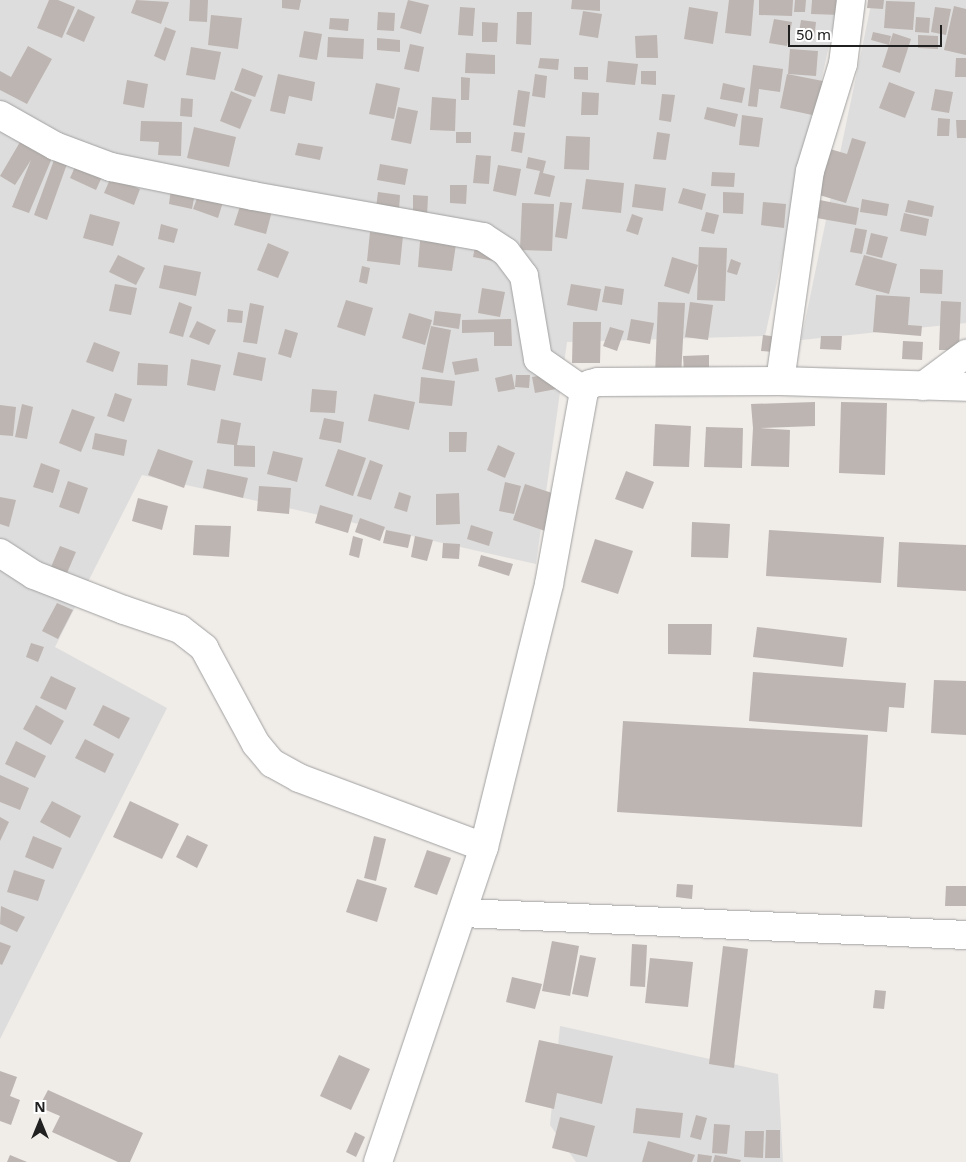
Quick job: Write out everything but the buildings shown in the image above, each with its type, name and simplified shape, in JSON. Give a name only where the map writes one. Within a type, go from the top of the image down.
[{"type":"street","points":[[780,381],[810,171],[842,64],[851,0]]},
{"type":"street","points":[[0,115],[55,146],[111,167],[263,198],[483,237],[506,252],[524,276],[538,359],[584,391]]},
{"type":"street","points":[[923,386],[966,354]]},
{"type":"street","points":[[378,1162],[484,847],[549,584],[584,391],[590,384],[598,382],[780,381],[966,387]]},
{"type":"street","points":[[0,553],[34,575],[124,610],[180,628],[204,648],[256,744],[272,763],[300,778],[484,847]]},
{"type":"street","points":[[463,913],[966,935]]},
{"type":"shaded area","points":[[0,0],[839,0],[765,336],[567,342],[536,564],[142,475],[55,647],[167,708],[0,1039]]},
{"type":"shaded area","points":[[872,0],[966,0],[966,323],[801,340]]},
{"type":"shaded area","points":[[560,1026],[778,1074],[783,1162],[576,1162],[550,1125]]}]
